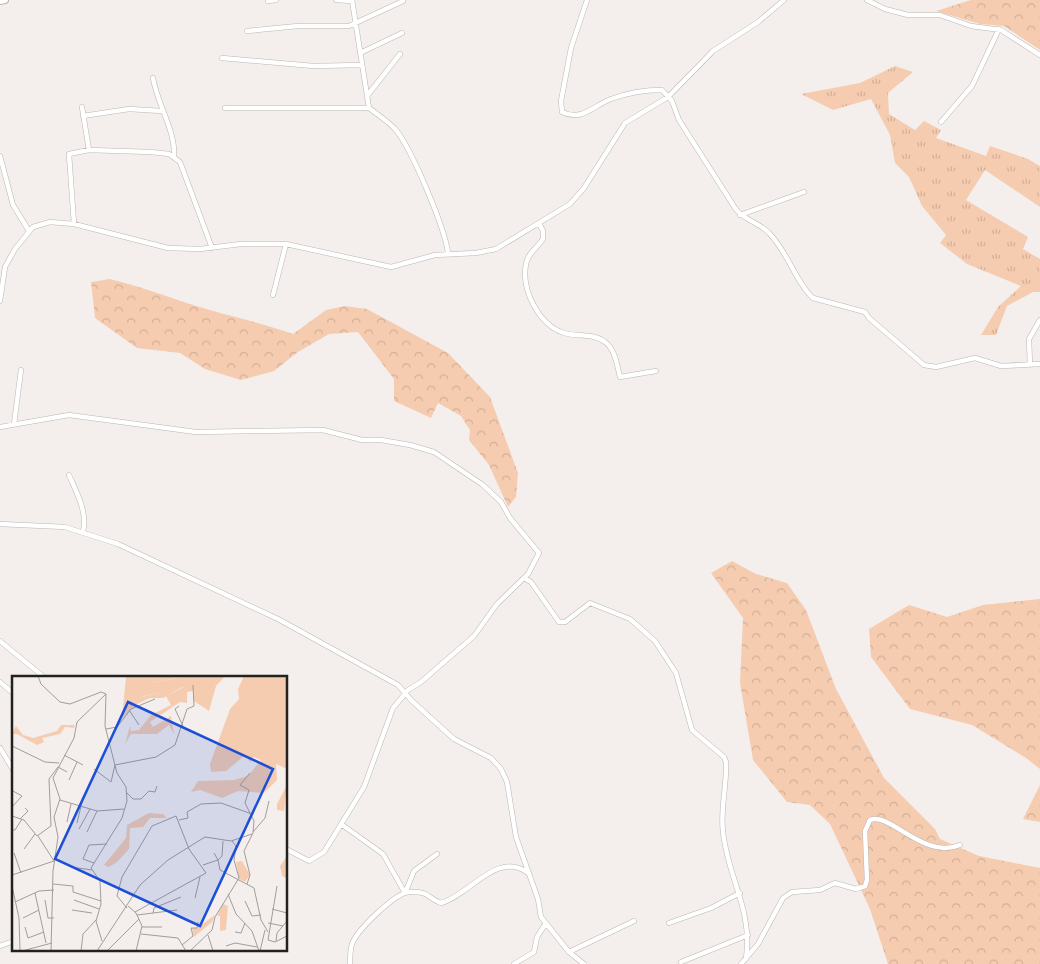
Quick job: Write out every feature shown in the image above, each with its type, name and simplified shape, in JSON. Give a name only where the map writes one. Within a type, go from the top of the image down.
[{"type":"street","points":[[0,2],[5,0]]},
{"type":"street","points":[[268,1],[276,0]]},
{"type":"street","points":[[336,0],[352,0],[369,108]]},
{"type":"street","points":[[247,31],[356,24],[403,0]]},
{"type":"street","points":[[587,0],[572,48],[561,101],[562,112],[566,114],[585,114],[610,99],[637,92],[662,90],[674,105],[679,120],[740,215],[761,225],[776,241],[813,298],[865,312],[869,318],[924,365],[936,367],[975,358],[1001,366],[1040,364]]},
{"type":"street","points":[[0,301],[5,267],[29,230],[46,223],[74,224],[168,248],[212,248],[241,244],[286,244],[391,267],[435,255],[476,253],[496,249],[562,209],[576,198],[625,123],[668,97],[714,51],[758,22],[784,0]]},
{"type":"street","points":[[867,0],[885,9],[908,15],[940,15],[971,26],[998,29],[1040,55]]},
{"type":"street","points":[[941,122],[972,86],[998,29]]},
{"type":"street","points":[[360,53],[402,33]]},
{"type":"street","points":[[367,96],[400,54]]},
{"type":"street","points":[[222,58],[313,66],[362,65]]},
{"type":"street","points":[[153,78],[174,145],[174,157]]},
{"type":"street","points":[[82,107],[89,150]]},
{"type":"street","points":[[225,108],[369,108],[390,124],[402,140],[420,175],[446,237],[448,253]]},
{"type":"street","points":[[84,116],[129,109],[162,111]]},
{"type":"street","points":[[74,224],[68,157],[72,152],[89,150],[151,152],[174,157],[180,162],[212,248]]},
{"type":"street","points":[[0,156],[13,205],[29,230]]},
{"type":"street","points":[[740,215],[804,192]]},
{"type":"street","points":[[539,223],[543,231],[543,239],[530,253],[526,265],[526,274],[530,296],[545,321],[565,334],[594,337],[606,342],[615,358],[620,377],[656,371]]},
{"type":"street","points":[[273,295],[286,244]]},
{"type":"street","points":[[1030,365],[1028,339],[1040,320]]},
{"type":"street","points":[[14,424],[21,370]]},
{"type":"street","points":[[0,427],[69,415],[196,432],[312,429],[336,432],[362,440],[381,440],[423,449],[444,458],[476,479],[501,502],[510,518],[539,553],[524,578],[497,604],[468,643],[406,693],[390,714],[364,787],[324,852],[312,861],[303,860],[288,850]]},
{"type":"street","points":[[69,475],[80,504],[84,522],[82,531]]},
{"type":"street","points":[[0,524],[65,527],[118,544],[278,619],[391,680],[454,739],[491,758],[502,769],[507,782],[516,837],[538,899],[540,912],[546,923],[569,952],[584,964]]},
{"type":"street","points":[[524,578],[534,587],[559,622],[565,622],[590,603],[634,622],[650,635],[669,660],[680,682],[692,730],[724,758],[726,762],[723,831],[746,912],[748,935],[746,959]]},
{"type":"street","points":[[0,641],[44,676]]},
{"type":"street","points":[[0,682],[12,692]]},
{"type":"street","points":[[0,748],[12,768]]},
{"type":"street","points":[[741,964],[762,937],[778,904],[788,895],[797,892],[820,890],[835,883],[856,889],[865,886],[867,880],[864,831],[870,820],[879,818],[930,846],[949,848],[960,846]]},
{"type":"street","points":[[341,824],[383,854],[405,893]]},
{"type":"street","points":[[350,964],[352,944],[360,930],[380,911],[405,893],[414,871],[437,854]]},
{"type":"street","points":[[405,893],[426,892],[442,903],[481,878],[508,866],[517,866],[528,873]]},
{"type":"street","points":[[669,923],[711,908],[740,893]]},
{"type":"street","points":[[569,952],[634,921]]},
{"type":"street","points":[[514,964],[534,952],[537,937],[546,923]]},
{"type":"street","points":[[681,962],[748,935]]},
{"type":"street","points":[[0,946],[12,942]]},
{"type":"green space","points":[[971,0],[1040,0],[1040,50],[1004,26],[980,24],[936,11]]},
{"type":"green space","points":[[895,66],[913,72],[888,93],[889,114],[915,130],[924,121],[941,130],[936,138],[986,156],[990,146],[1028,159],[1040,166],[1040,207],[985,170],[966,200],[1028,237],[1023,249],[1040,259],[1040,292],[1033,292],[1007,306],[996,335],[981,335],[998,307],[1021,286],[967,264],[940,243],[946,235],[922,206],[909,177],[895,163],[890,135],[871,99],[833,110],[801,94],[860,83]]},
{"type":"green space","points":[[110,279],[293,334],[326,310],[345,306],[367,309],[448,353],[490,397],[518,473],[516,497],[508,507],[489,465],[469,440],[470,430],[461,416],[438,403],[431,418],[394,401],[394,379],[358,332],[329,334],[298,352],[274,371],[241,380],[205,369],[180,353],[137,348],[95,318],[91,282]]},
{"type":"green space","points":[[732,561],[756,574],[787,583],[806,610],[836,689],[884,778],[935,829],[940,839],[979,856],[1040,868],[1040,964],[888,964],[870,909],[830,824],[810,805],[787,802],[753,760],[740,683],[743,618],[711,573]]},
{"type":"green space","points":[[1040,599],[1040,769],[1026,758],[972,725],[910,709],[871,657],[869,629],[909,605],[947,617],[983,605]]},
{"type":"green space","points":[[1040,785],[1040,822],[1023,819]]}]
